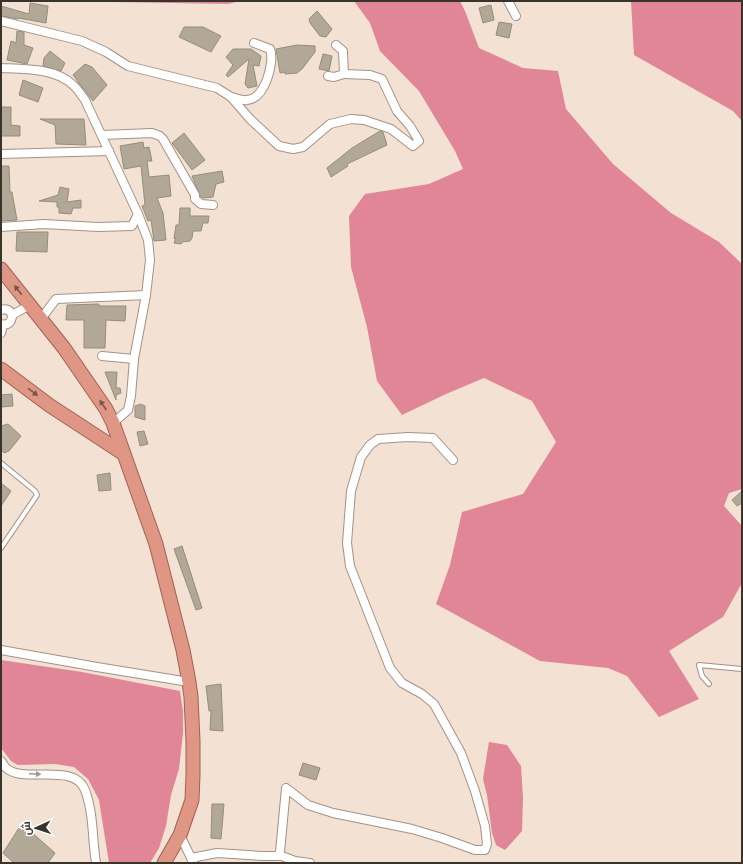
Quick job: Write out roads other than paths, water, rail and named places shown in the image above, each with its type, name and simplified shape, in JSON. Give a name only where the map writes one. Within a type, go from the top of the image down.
[{"type":"highway","points":[[1,269],[64,348],[102,403],[113,424],[156,544],[189,682],[193,719],[194,775],[192,800],[180,835],[164,863]]},
{"type":"highway","points":[[1,369],[49,405],[124,454]]},
{"type":"highway","points":[[94,435],[105,434],[109,431],[113,424]]},
{"type":"street","points":[[508,1],[516,16]]},
{"type":"street","points":[[1,21],[82,41],[106,52],[128,66],[217,88],[231,97],[250,119],[278,146],[293,149],[303,147],[330,124],[351,119],[364,120],[391,129],[413,146],[419,141],[410,126],[397,111],[382,79],[370,75],[344,74],[334,77],[328,76]]},
{"type":"street","points":[[231,97],[247,100],[254,97],[266,85],[272,55],[270,49],[254,43]]},
{"type":"street","points":[[336,45],[343,50],[344,74]]},
{"type":"street","points":[[1,68],[38,70],[63,78],[72,84],[85,100],[138,214],[148,240],[150,260],[146,295],[134,359],[131,396],[128,410],[113,424]]},
{"type":"street","points":[[102,135],[152,133],[160,136],[167,145],[191,189],[195,200],[201,204],[213,205]]},
{"type":"street","points":[[1,154],[109,150]]},
{"type":"street","points":[[1,228],[44,224],[132,226],[138,214]]},
{"type":"street","points":[[41,319],[56,298],[146,295]]},
{"type":"street","points":[[12,315],[30,306]]},
{"type":"street","points":[[1,310],[9,310],[12,315],[9,324],[2,327]]},
{"type":"street","points":[[102,356],[134,359]]},
{"type":"street","points":[[279,855],[286,788],[308,805],[333,814],[412,829],[475,850],[485,850],[487,844],[485,826],[476,791],[461,753],[434,704],[422,694],[402,683],[390,668],[350,566],[347,543],[351,491],[361,457],[370,445],[378,439],[408,437],[433,438],[453,460]]},
{"type":"street","points":[[1,650],[189,682]]},
{"type":"street","points":[[1,760],[7,769],[15,772],[67,776],[76,780],[84,788],[92,821],[96,863]]},
{"type":"street","points":[[180,835],[192,861],[217,853],[262,856],[279,855],[296,861],[310,863]]},
{"type":"lane","points":[[1,464],[35,491],[37,495],[1,548]]},
{"type":"lane","points":[[709,684],[702,676],[699,665],[742,669]]}]
